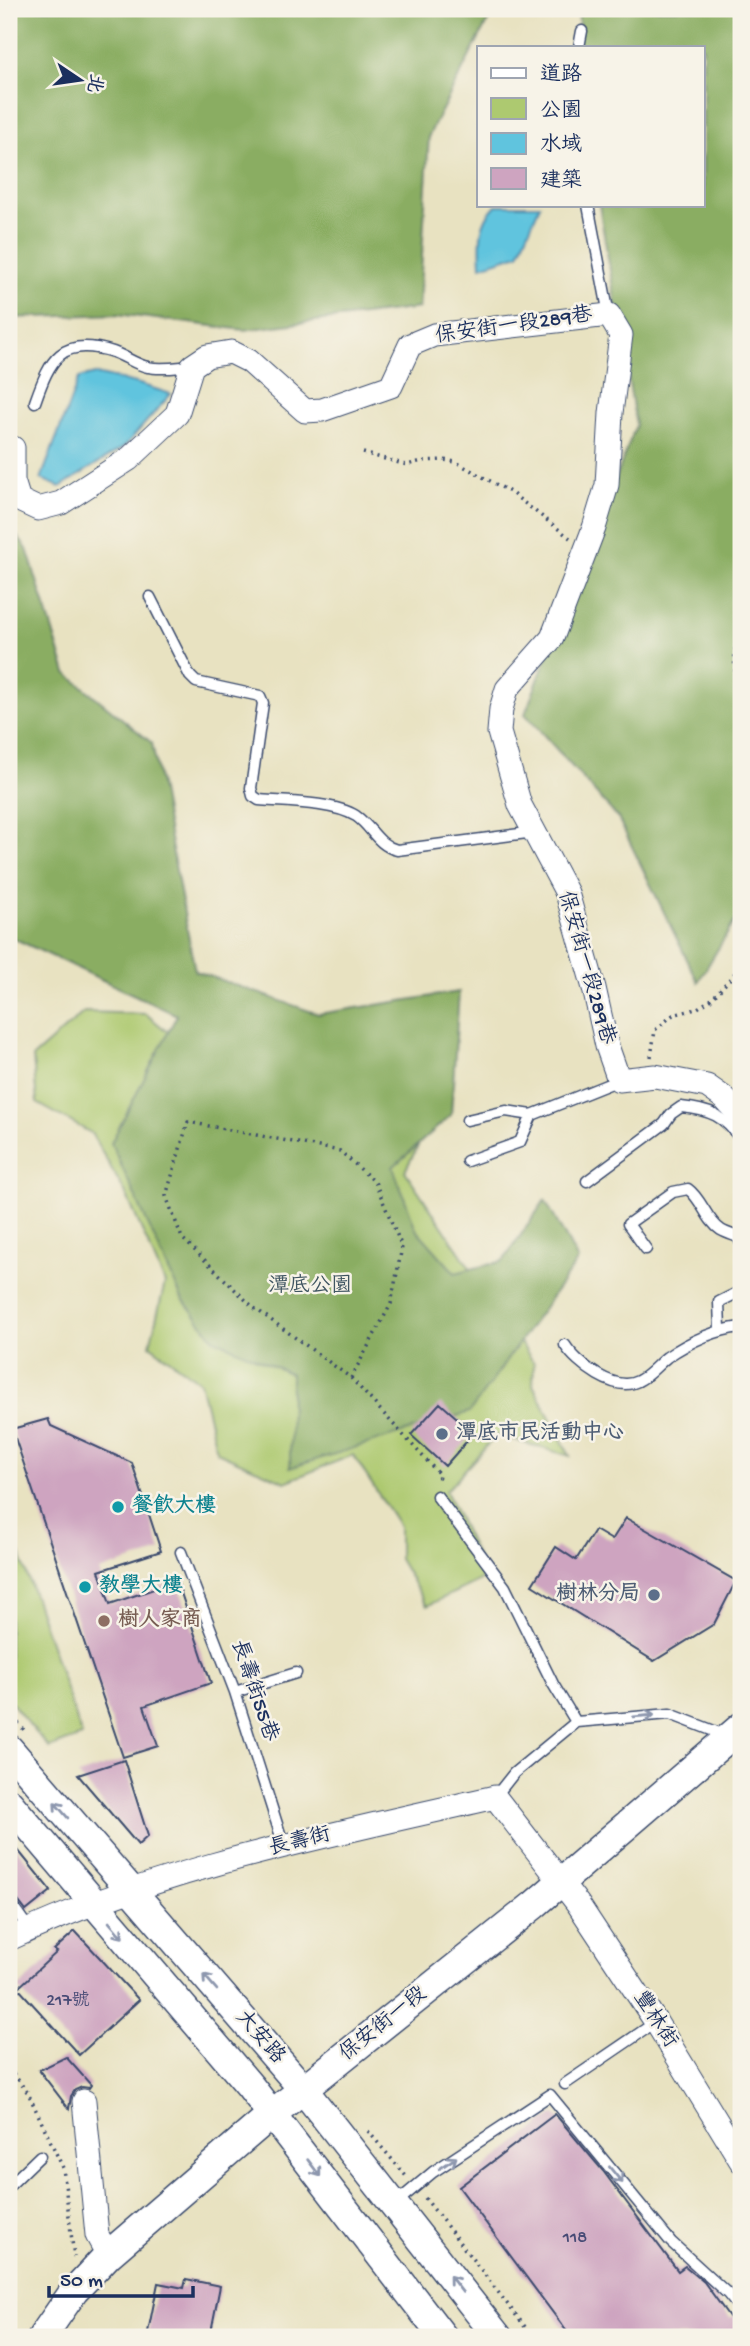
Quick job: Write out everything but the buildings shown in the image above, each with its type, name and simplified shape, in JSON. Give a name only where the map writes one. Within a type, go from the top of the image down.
[{"type":"street","name":"保安街一段289巷","points":[[192,366],[207,356],[232,352],[249,361],[305,411],[322,410],[391,386],[410,345],[434,335],[609,315],[621,335],[611,413],[607,485],[586,550],[552,638],[507,689],[501,709],[499,732],[520,805],[567,892],[607,1046],[619,1080]]},
{"type":"street","points":[[13,448],[13,481],[19,500],[38,509],[61,503],[129,459],[177,414],[192,366]]},
{"type":"street","points":[[619,1080],[655,1076],[707,1086],[724,1098],[741,1118]]},
{"type":"street","name":"保安街一段","points":[[42,2337],[74,2291],[108,2255],[272,2114],[561,1882],[736,1732]]},
{"type":"street","name":"大安路","points":[[9,1749],[303,2089],[498,2337]]},
{"type":"street","points":[[495,1797],[561,1882]]},
{"type":"street","name":"長壽街","points":[[19,1934],[131,1890],[284,1846],[495,1797]]},
{"type":"street","name":"大安路","points":[[9,1803],[272,2114],[443,2337]]},
{"type":"street","name":"豐林街","points":[[561,1882],[656,2022],[741,2161]]},
{"type":"street","points":[[84,2101],[97,2235],[108,2255]]},
{"type":"street","points":[[66,2337],[74,2291]]},
{"type":"lane","points":[[579,46],[582,31]]},
{"type":"lane","points":[[588,206],[609,315]]},
{"type":"lane","name":"保安街一段289巷","points":[[35,402],[47,368],[57,355],[82,347],[112,352],[148,367],[192,366]]},
{"type":"lane","points":[[150,597],[190,676],[196,682],[260,696],[263,703],[251,788],[259,800],[313,803],[352,814],[385,847],[397,849],[535,832]]},
{"type":"lane","points":[[467,1120],[506,1111],[532,1115],[619,1080]]},
{"type":"lane","points":[[587,1181],[664,1124],[671,1114],[681,1107],[705,1110],[729,1123],[741,1140]]},
{"type":"lane","points":[[467,1161],[520,1142],[532,1115]]},
{"type":"lane","points":[[646,1249],[628,1224],[673,1192],[688,1189],[696,1195],[720,1230],[738,1237],[741,1243]]},
{"type":"lane","points":[[720,1329],[719,1302],[741,1291]]},
{"type":"lane","points":[[565,1345],[571,1355],[593,1373],[617,1382],[637,1382],[669,1356],[720,1329],[741,1326]]},
{"type":"lane","points":[[437,1496],[505,1587],[553,1684],[576,1722]]},
{"type":"lane","name":"長壽街55巷","points":[[181,1552],[235,1692],[284,1846]]},
{"type":"lane","points":[[235,1692],[296,1673]]},
{"type":"lane","points":[[495,1797],[514,1773],[576,1722],[670,1714],[736,1732]]},
{"type":"lane","points":[[9,1901],[19,1934]]},
{"type":"lane","points":[[565,2084],[656,2022]]},
{"type":"lane","points":[[394,2204],[415,2186],[550,2095],[573,2127],[671,2242],[728,2294],[741,2310]]},
{"type":"lane","points":[[9,2186],[40,2156]]},
{"type":"path","points":[[363,453],[407,465],[422,461],[456,462],[510,492],[586,550]]},
{"type":"path","points":[[741,621],[735,635],[737,694],[741,706]]},
{"type":"path","points":[[655,1076],[651,1053],[655,1030],[673,1015],[696,1009],[712,999],[741,966]]},
{"type":"path","points":[[351,1378],[391,1304],[402,1247],[375,1182],[340,1151],[188,1122],[166,1196],[182,1238],[253,1307],[351,1378],[439,1474],[437,1496]]},
{"type":"path","points":[[361,2123],[415,2186],[533,2337]]},
{"type":"green space","points":[[9,9],[494,9],[429,135],[419,308],[244,330],[117,314],[9,318]]},
{"type":"green space","points":[[579,9],[741,9],[741,911],[698,982],[618,818],[525,714],[636,425],[599,206],[704,206],[704,46],[578,46]]},
{"type":"green space","points":[[9,526],[27,549],[66,673],[152,743],[195,971],[318,1014],[459,992],[451,1115],[393,1167],[416,1229],[455,1273],[503,1261],[545,1200],[578,1260],[470,1412],[290,1468],[291,1374],[214,1339],[181,1297],[111,1143],[177,1015],[9,936]]},
{"type":"green space","name":"潭底公園","points":[[84,1012],[146,1014],[249,1098],[445,1093],[405,1171],[534,1363],[533,1385],[570,1456],[496,1435],[446,1491],[486,1577],[427,1606],[399,1559],[399,1526],[353,1455],[285,1482],[217,1452],[200,1382],[150,1345],[165,1283],[126,1194],[91,1133],[37,1103],[33,1057]]},
{"type":"green space","points":[[9,1522],[82,1736],[49,1748],[9,1700]]},
{"type":"water","points":[[495,206],[540,206],[519,254],[481,266],[483,226]]},
{"type":"water","points":[[95,374],[171,394],[124,447],[60,487],[41,479],[79,378]]},
{"type":"place","name":"潭底市民活動中心","points":[[442,1434]]},
{"type":"place","name":"餐飲大樓","points":[[118,1507]]},
{"type":"place","name":"教學大樓","points":[[85,1587]]},
{"type":"place","name":"樹林分局","points":[[654,1595]]},
{"type":"place","name":"樹人家商","points":[[104,1621]]}]
